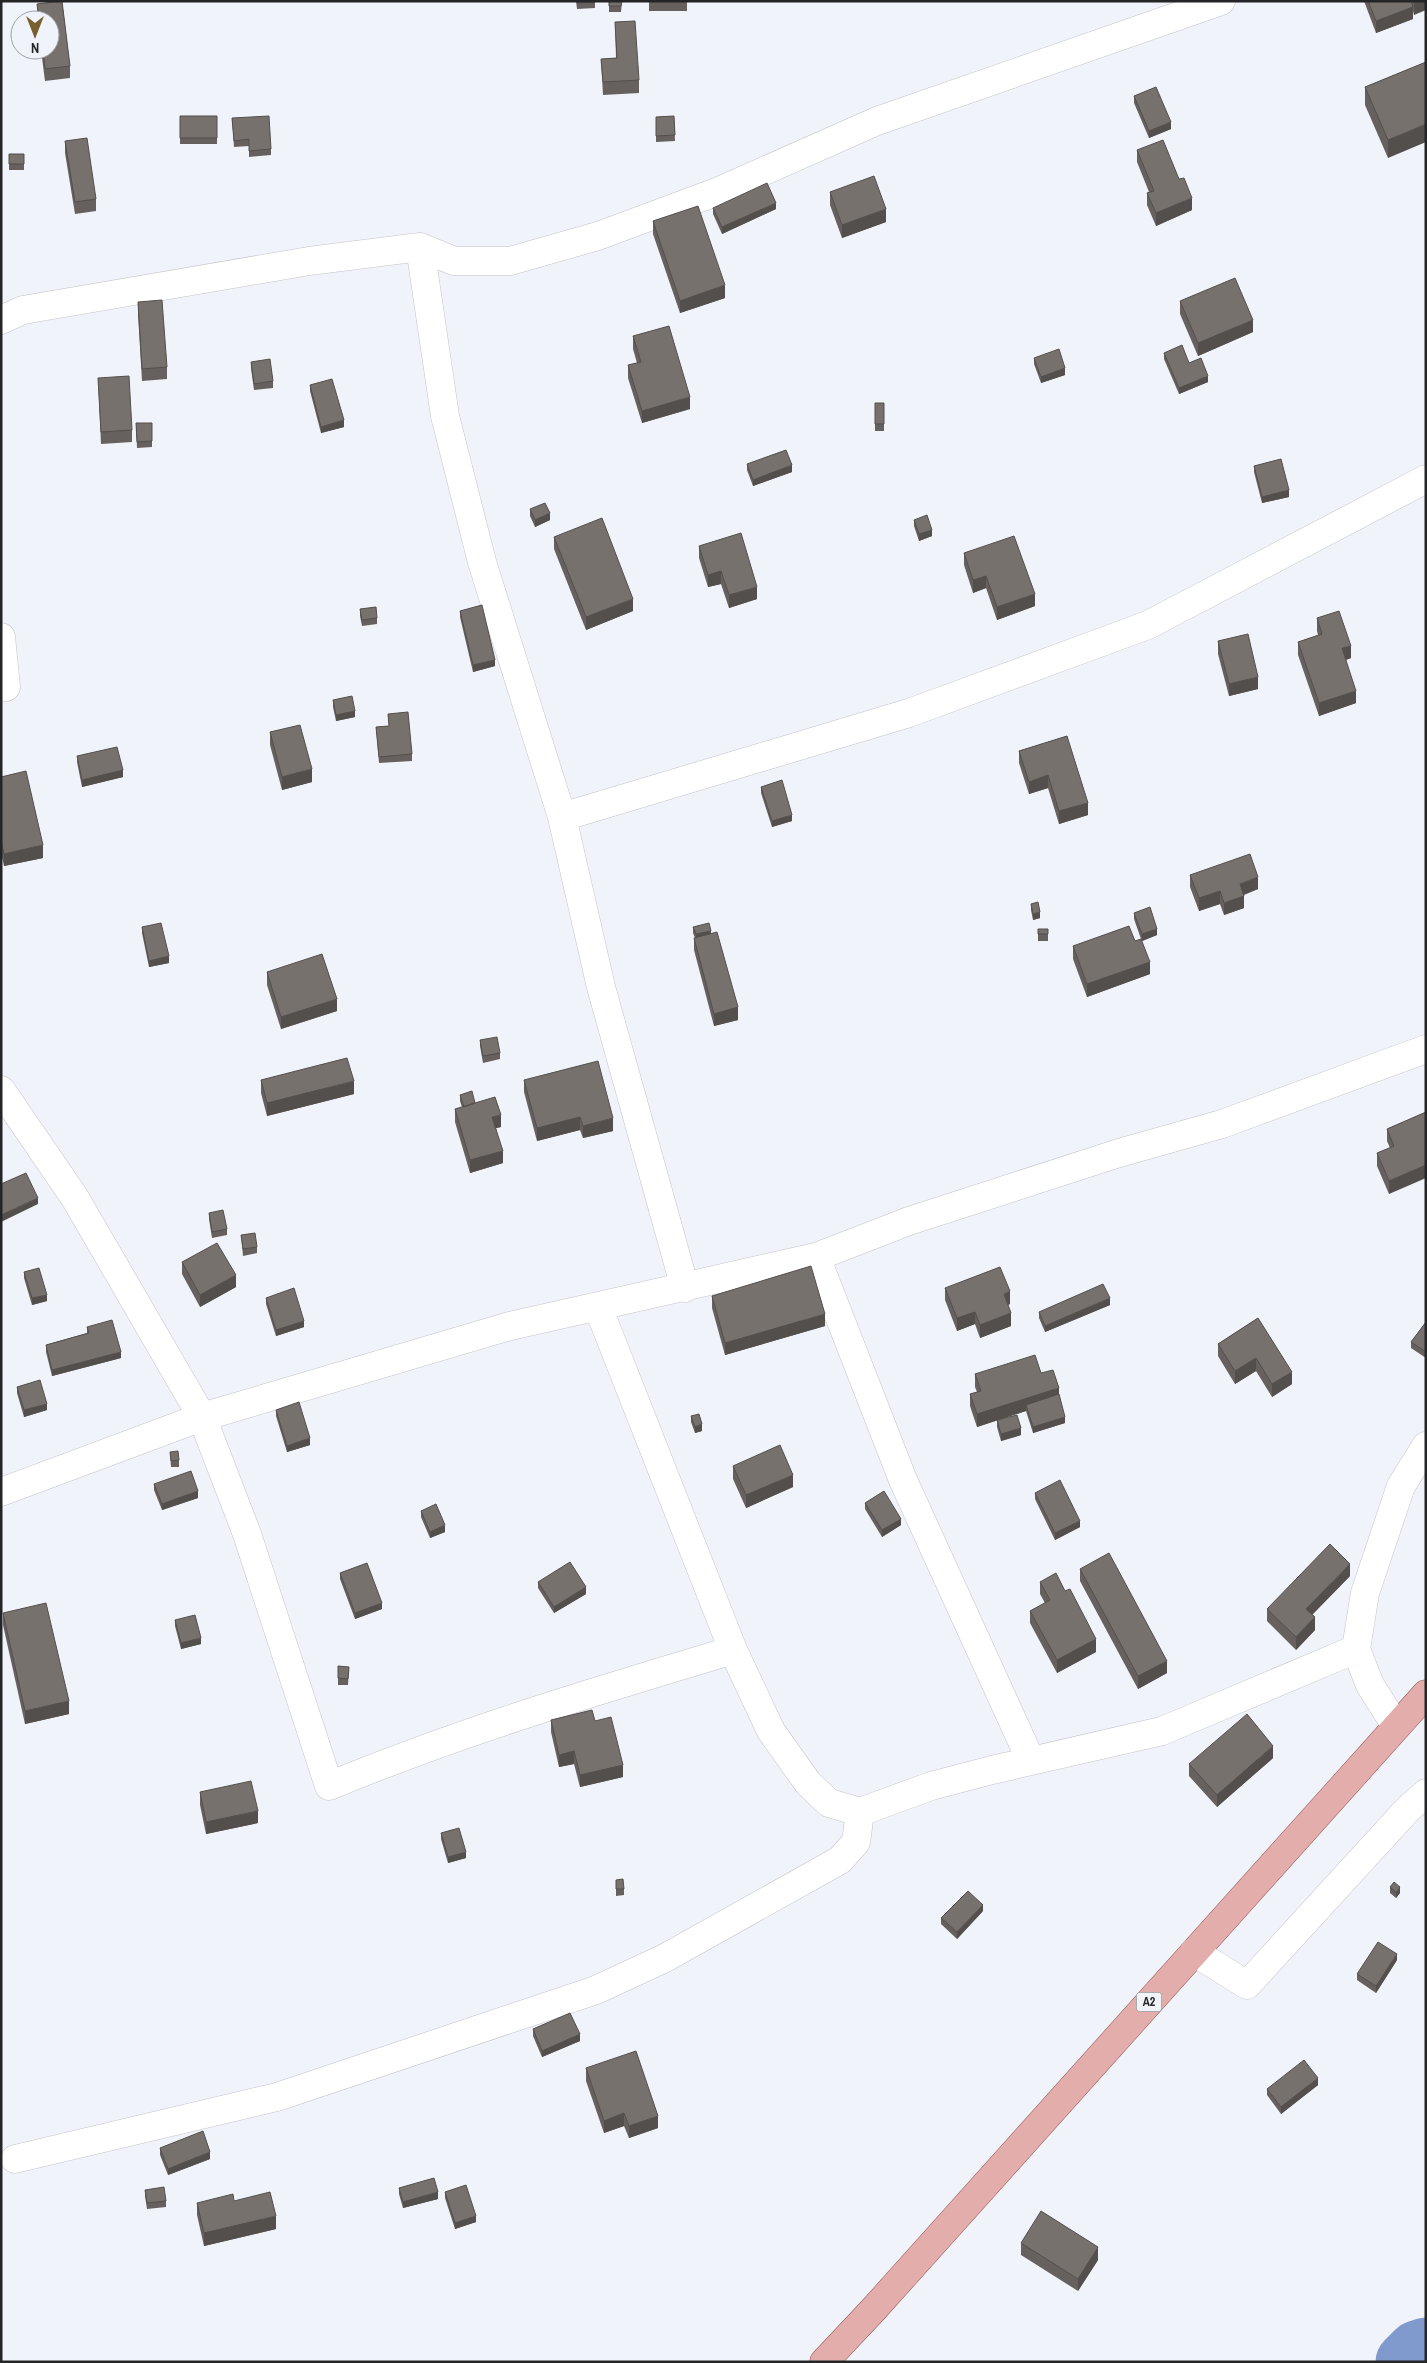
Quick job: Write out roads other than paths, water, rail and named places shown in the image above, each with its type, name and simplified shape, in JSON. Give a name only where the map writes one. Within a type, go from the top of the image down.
[{"type":"main road","name":"A2","points":[[824,2362],[874,2310],[1426,1694]]},
{"type":"street","points":[[1,320],[23,310],[309,261],[420,247],[454,261],[510,261],[598,236],[719,191],[877,121],[1220,1]]},
{"type":"street","points":[[420,247],[445,416],[482,562],[562,817],[601,987],[685,1288]]},
{"type":"street","points":[[562,817],[909,713],[1148,625],[1426,479]]},
{"type":"street","points":[[1,637],[6,687]]},
{"type":"street","points":[[1,1492],[202,1417],[510,1326],[816,1257],[909,1221],[1119,1153],[1222,1124],[1426,1049]]},
{"type":"street","points":[[1,1090],[75,1198],[202,1417],[247,1534],[329,1786],[388,1761],[542,1707],[733,1650]]},
{"type":"street","points":[[816,1257],[904,1480],[1031,1761]]},
{"type":"street","points":[[598,1307],[733,1650],[771,1731],[808,1783],[829,1802],[860,1812],[931,1786],[1162,1731],[1356,1649]]},
{"type":"street","points":[[1396,1726],[1370,1685],[1356,1649],[1365,1593],[1401,1486],[1426,1446]]},
{"type":"street","points":[[1194,1952],[1247,1985],[1408,1809],[1426,1793]]},
{"type":"street","points":[[15,2159],[277,2097],[596,1990],[665,1958],[840,1860],[856,1842],[860,1812]]},
{"type":"waterway","points":[[1406,2362],[1417,2351],[1426,2348]]}]
